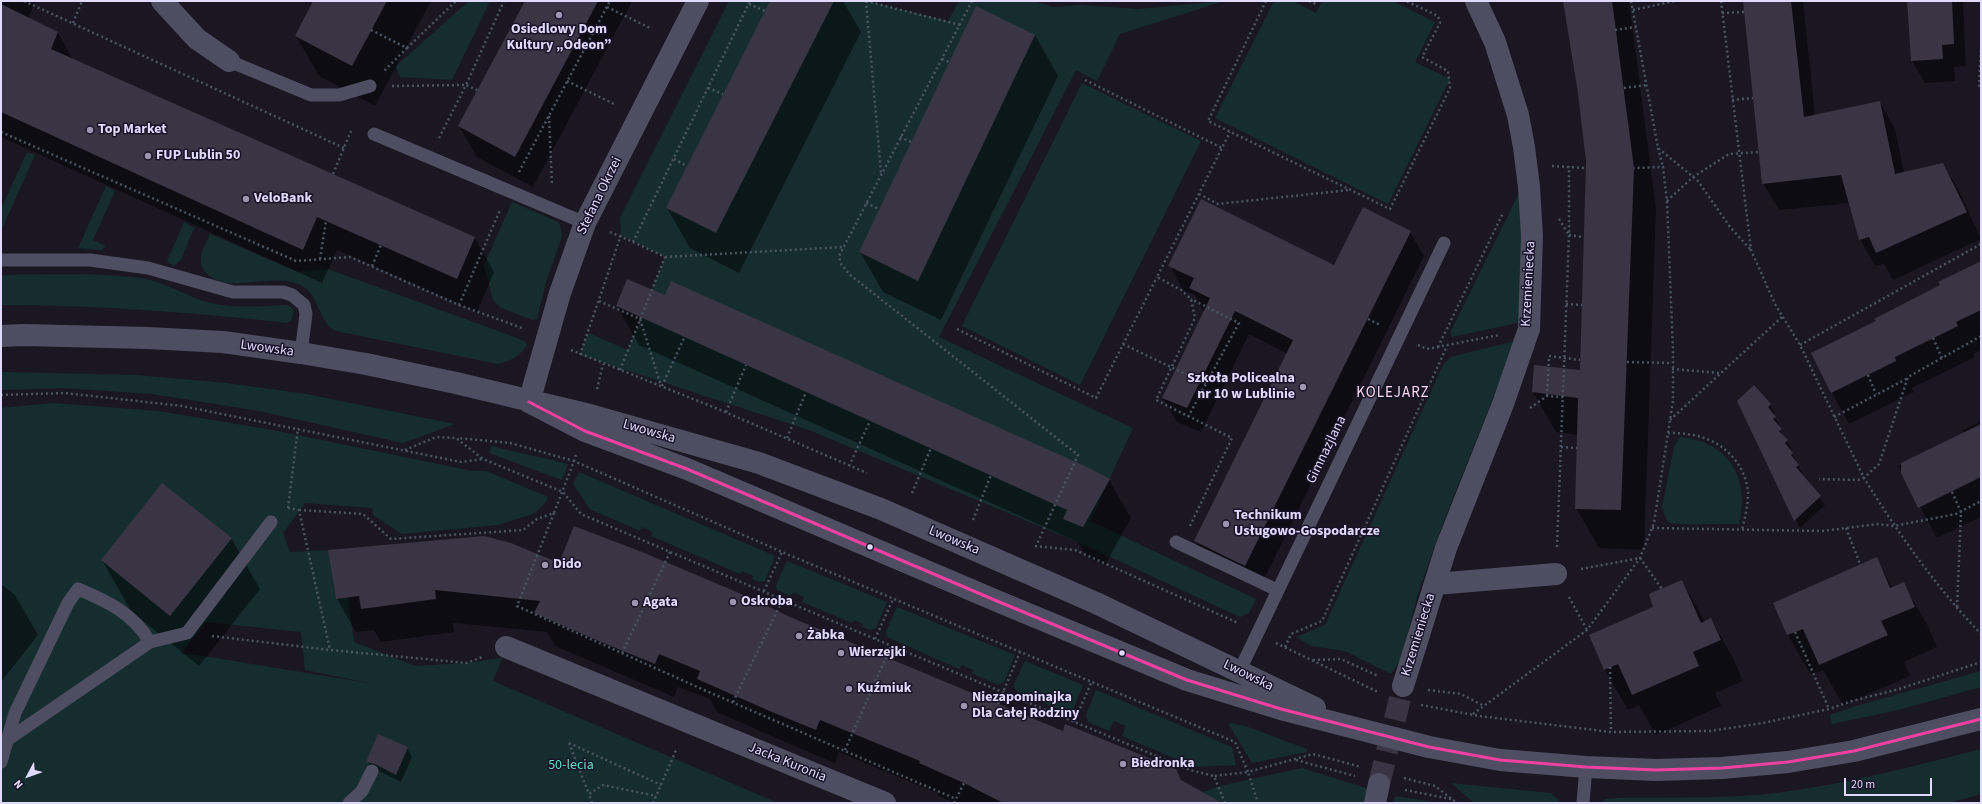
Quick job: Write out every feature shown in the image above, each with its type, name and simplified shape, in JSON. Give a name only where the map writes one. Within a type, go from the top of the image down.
[{"type":"street","points":[[162,1],[197,39],[229,61]]},
{"type":"street","name":"Stefana Okrzei","points":[[529,402],[562,286],[585,223],[698,1]]},
{"type":"street","name":"Krzemieniecka","points":[[1403,686],[1446,548],[1504,404],[1529,329],[1532,236],[1529,187],[1524,147],[1518,115],[1495,42],[1476,1]]},
{"type":"street","name":"Lwowska","points":[[1,336],[24,335],[148,338],[223,342],[366,364],[456,383],[529,402],[588,423],[687,469],[968,589],[1187,680],[1281,710],[1429,747],[1500,760],[1586,767],[1656,770],[1722,768],[1788,762],[1854,751],[1981,719]]},
{"type":"street","name":"Lwowska","points":[[588,423],[759,463],[818,484],[1096,603],[1361,729]]},
{"type":"street","name":"Krzemieniecka","points":[[1435,584],[1556,574]]},
{"type":"street","name":"Jacka Kuronia","points":[[506,647],[885,803]]},
{"type":"lane","points":[[229,61],[310,95],[339,95],[370,86]]},
{"type":"lane","points":[[374,134],[585,223]]},
{"type":"lane","name":"Gimnazjlana","points":[[1239,672],[1444,243]]},
{"type":"lane","points":[[1,260],[90,260],[148,268],[233,292],[283,292],[292,295],[304,305],[306,314],[301,353]]},
{"type":"lane","points":[[4,739],[150,642],[187,633],[271,522]]},
{"type":"lane","points":[[1179,543],[1277,590]]},
{"type":"lane","points":[[1,762],[4,739],[15,713],[68,603],[78,589],[111,604],[141,626],[150,642]]},
{"type":"lane","points":[[1582,803],[1586,767]]},
{"type":"lane","points":[[349,803],[362,791],[372,771]]},
{"type":"path","points":[[24,1],[344,148]]},
{"type":"path","points":[[73,23],[82,1]]},
{"type":"path","points":[[370,86],[456,1]]},
{"type":"path","points":[[438,138],[466,85],[504,1]]},
{"type":"path","points":[[458,305],[509,190],[610,1]]},
{"type":"path","points":[[881,173],[866,1],[960,25]]},
{"type":"path","points":[[972,1],[839,256],[841,264],[849,274],[1078,455],[1036,546]]},
{"type":"path","points":[[1266,1],[1208,121],[1390,209],[1450,88],[1448,71],[1422,57],[1440,23],[1438,16],[1406,1]]},
{"type":"path","points":[[1309,1],[1316,4],[1317,1]]},
{"type":"path","points":[[1473,714],[1587,630],[1640,558],[1652,528],[1673,401],[1673,351],[1667,201],[1663,167],[1658,148],[1631,1]]},
{"type":"path","points":[[1633,10],[1675,1]]},
{"type":"path","points":[[1721,1],[1738,153],[1751,250]]},
{"type":"path","points":[[633,242],[750,2],[765,11]]},
{"type":"path","points":[[606,7],[652,29]]},
{"type":"path","points":[[1722,13],[1744,12]]},
{"type":"path","points":[[1615,30],[1636,27]]},
{"type":"path","points":[[371,30],[407,48]]},
{"type":"path","points":[[1981,50],[1979,84],[1981,90]]},
{"type":"path","points":[[942,59],[950,62]]},
{"type":"path","points":[[1085,80],[1222,148]]},
{"type":"path","points":[[568,81],[614,104]]},
{"type":"path","points":[[370,86],[466,85],[477,90]]},
{"type":"path","points":[[1624,88],[1647,85]]},
{"type":"path","points":[[708,88],[723,94]]},
{"type":"path","points":[[1732,100],[1753,98]]},
{"type":"path","points":[[549,115],[552,209]]},
{"type":"path","points":[[1,132],[296,261],[350,257],[458,305],[548,338],[580,355],[726,412],[870,475]]},
{"type":"path","points":[[957,330],[1096,398],[1230,132]]},
{"type":"path","points":[[900,137],[912,142]]},
{"type":"path","points":[[1658,148],[1698,181],[1730,227],[1751,250],[1783,316],[1800,345],[1864,478],[1894,526],[1957,609],[1981,634]]},
{"type":"path","points":[[1667,201],[1693,177],[1729,154],[1759,152]]},
{"type":"path","points":[[674,159],[687,166]]},
{"type":"path","points":[[1585,168],[1570,166],[1569,235],[1556,574],[1587,630]]},
{"type":"path","points":[[1634,168],[1663,167]]},
{"type":"path","points":[[1199,194],[1218,204],[1350,190]]},
{"type":"path","points":[[866,203],[879,209]]},
{"type":"path","points":[[1438,347],[1506,207]]},
{"type":"path","points":[[320,259],[326,221]]},
{"type":"path","points":[[585,223],[621,235],[665,257],[844,247]]},
{"type":"path","points":[[580,355],[621,235]]},
{"type":"path","points":[[1569,235],[1583,237]]},
{"type":"path","points":[[1800,345],[1981,244]]},
{"type":"path","points":[[372,266],[381,245]]},
{"type":"path","points":[[620,370],[665,257]]},
{"type":"path","points":[[1157,277],[1182,290],[1191,299],[1239,323],[1188,417]]},
{"type":"path","points":[[1179,543],[1232,438],[1156,400],[1195,318],[1191,299]]},
{"type":"path","points":[[599,300],[640,320],[661,386]]},
{"type":"path","points":[[1566,304],[1582,305]]},
{"type":"path","points":[[1670,420],[1783,316]]},
{"type":"path","points":[[1285,647],[1291,634],[1322,620],[1447,346],[1529,329]]},
{"type":"path","points":[[1834,417],[1908,378],[1981,336]]},
{"type":"path","points":[[661,386],[684,338]]},
{"type":"path","points":[[1932,338],[1942,358]]},
{"type":"path","points":[[1123,344],[1206,384]]},
{"type":"path","points":[[1563,397],[1547,396],[1549,356],[1564,356],[1580,360]]},
{"type":"path","points":[[1627,362],[1672,363]]},
{"type":"path","points":[[604,364],[588,423],[563,492],[517,606],[733,702],[956,798]]},
{"type":"path","points":[[726,412],[746,365]]},
{"type":"path","points":[[1672,370],[1720,373]]},
{"type":"path","points":[[1868,375],[1876,394]]},
{"type":"path","points":[[1820,479],[1858,480],[1864,478],[1879,464],[1908,378]]},
{"type":"path","points":[[787,438],[806,392]]},
{"type":"path","points":[[1,395],[65,393],[182,406],[298,428],[461,462],[483,459]]},
{"type":"path","points":[[849,466],[870,421]]},
{"type":"path","points":[[288,508],[298,428]]},
{"type":"path","points":[[1668,433],[1692,435],[1716,442],[1740,467],[1748,491],[1742,530]]},
{"type":"path","points":[[405,450],[436,437],[456,438],[510,443],[574,461],[782,552],[1235,742],[1248,772],[1258,803]]},
{"type":"path","points":[[456,438],[483,459],[563,492],[581,514],[891,646],[1190,770],[1214,776],[1248,772],[1313,754],[1365,768]]},
{"type":"path","points":[[1561,447],[1577,448]]},
{"type":"path","points":[[912,493],[931,448]]},
{"type":"path","points":[[973,520],[991,475]]},
{"type":"path","points":[[905,490],[918,495]]},
{"type":"path","points":[[1952,492],[1961,512],[1957,609]]},
{"type":"path","points":[[1652,528],[1822,531],[1878,524],[1894,526],[1961,512],[1981,501]]},
{"type":"path","points":[[271,522],[283,508],[363,514],[391,539],[523,530],[537,519],[554,513]]},
{"type":"path","points":[[299,510],[330,650]]},
{"type":"path","points":[[966,517],[980,523]]},
{"type":"path","points":[[1846,528],[1860,564]]},
{"type":"path","points":[[1030,544],[1075,550],[1257,633],[1370,690],[1383,694]]},
{"type":"path","points":[[622,653],[670,552]]},
{"type":"path","points":[[764,591],[782,552]]},
{"type":"path","points":[[1556,574],[1640,558]]},
{"type":"path","points":[[1640,558],[1662,589]]},
{"type":"path","points":[[733,702],[783,599]]},
{"type":"path","points":[[875,639],[893,599]]},
{"type":"path","points":[[1795,632],[1830,709]]},
{"type":"path","points":[[187,633],[330,650],[467,663],[506,647]]},
{"type":"path","points":[[844,750],[891,646]]},
{"type":"path","points":[[998,704],[1020,652]]},
{"type":"path","points":[[1311,660],[1341,659],[1380,676]]},
{"type":"path","points":[[1419,704],[1473,714],[1611,732],[1710,731],[1764,723],[1830,709],[1852,701],[1899,689],[1981,662]]},
{"type":"path","points":[[1610,667],[1611,732]]},
{"type":"path","points":[[1074,722],[1092,681]]},
{"type":"path","points":[[1427,690],[1462,694],[1484,706]]},
{"type":"path","points":[[592,803],[570,742],[661,785]]},
{"type":"path","points":[[653,803],[677,748]]},
{"type":"path","points":[[1294,760],[1379,788],[1452,799]]},
{"type":"path","points":[[1214,776],[1225,803]]},
{"type":"path","points":[[1400,777],[1435,786],[1457,803]]},
{"type":"path","points":[[954,803],[964,783]]},
{"type":"path","points":[[589,794],[603,785],[656,796]]},
{"type":"green space","points":[[469,1],[490,1],[452,80],[400,77],[396,66]]},
{"type":"green space","points":[[729,1],[866,1],[948,21],[959,1],[1034,1],[1053,7],[1081,5],[1138,9],[1224,1],[1120,34],[1097,81],[1076,70],[939,337],[1133,428],[1090,521],[1256,599],[1249,613],[1240,617],[1080,543],[809,430],[580,355],[588,333],[628,350],[665,257],[621,235],[620,218]]},
{"type":"green space","points":[[1274,1],[1293,1],[1316,13],[1322,1],[1393,1],[1435,22],[1415,62],[1450,79],[1388,204],[1215,118]]},
{"type":"green space","points":[[1082,83],[1201,141],[1080,385],[962,326]]},
{"type":"green space","points":[[27,152],[35,155],[1,231],[1,209]]},
{"type":"green space","points":[[1523,185],[1522,322],[1452,337],[1451,331]]},
{"type":"green space","points":[[106,186],[115,191],[93,240],[106,246],[101,250],[78,248]]},
{"type":"green space","points":[[512,202],[558,222],[562,236],[546,282],[537,319],[533,320],[501,308],[493,300],[484,265]]},
{"type":"green space","points":[[184,222],[194,228],[181,260],[174,266],[167,262]]},
{"type":"green space","points":[[210,234],[298,272],[328,269],[517,338],[524,341],[527,345],[515,358],[498,364],[336,331],[326,322],[309,292],[304,287],[295,283],[273,281],[228,283],[215,280],[208,275],[203,269],[201,257],[202,251]]},
{"type":"green space","points":[[1,275],[109,275],[145,279],[162,284],[194,298],[220,305],[239,307],[287,305],[291,307],[294,312],[291,320],[287,323],[144,310],[73,306],[1,305]]},
{"type":"green space","points":[[1516,341],[1445,518],[1419,590],[1401,659],[1391,674],[1345,651],[1311,646],[1296,637],[1325,625],[1443,365],[1451,357]]},
{"type":"green space","points":[[1,372],[135,375],[227,383],[306,394],[455,424],[403,443],[259,411],[152,394],[62,388],[1,390]]},
{"type":"green space","name":"50-lecia","points":[[52,403],[158,411],[273,430],[472,471],[486,471],[548,497],[545,503],[535,513],[498,525],[402,534],[373,515],[372,508],[305,503],[283,533],[290,552],[328,550],[336,599],[348,598],[354,642],[415,666],[466,663],[502,658],[493,681],[778,803],[1,803],[1,408]],"holes":[[[206,622],[301,632],[305,670],[374,684],[191,654],[181,654]]]},
{"type":"green space","points":[[1680,437],[1697,440],[1711,446],[1723,454],[1732,465],[1738,477],[1741,491],[1742,507],[1739,524],[1679,524],[1670,523],[1666,519],[1662,507],[1674,447]]},
{"type":"green space","points":[[491,446],[568,464],[562,480],[489,453]]},
{"type":"green space","points":[[579,472],[775,556],[765,581],[759,582],[752,579],[753,576],[742,571],[740,574],[651,536],[653,532],[642,527],[640,531],[590,509],[573,484]]},
{"type":"green space","points":[[787,561],[887,602],[876,628],[870,630],[862,627],[863,624],[854,620],[852,623],[802,602],[804,597],[793,592],[791,596],[777,590],[776,585]]},
{"type":"green space","points":[[897,607],[1015,655],[1004,682],[998,685],[972,673],[973,670],[962,665],[959,669],[887,637],[886,632]]},
{"type":"green space","points":[[1025,661],[1083,685],[1073,710],[1065,712],[1018,692],[1013,686]]},
{"type":"green space","points":[[1981,671],[1981,687],[1898,710],[1832,724],[1830,715],[1856,706]]},
{"type":"green space","points":[[1096,690],[1232,747],[1236,765],[1195,767],[1122,736],[1126,726],[1114,721],[1109,731],[1088,722],[1086,715]]},
{"type":"green space","points":[[1231,723],[1248,727],[1307,749],[1307,752],[1252,763],[1229,725]]},
{"type":"green space","points":[[1981,749],[1981,794],[1949,803],[1600,803],[1606,799],[1614,798],[1721,797],[1756,795],[1813,788]]},
{"type":"green space","points":[[1302,768],[1372,790],[1369,803],[1208,803],[1204,792],[1219,786]]},
{"type":"green space","points":[[1451,783],[1551,793],[1561,803],[1474,803]]},
{"type":"green space","points":[[1395,796],[1435,802],[1435,803],[1394,803]]},
{"type":"building","points":[[313,1],[387,1],[352,66],[295,36]]},
{"type":"building","points":[[525,1],[598,1],[515,157],[458,126]]},
{"type":"building","points":[[770,1],[834,1],[716,233],[666,208]]},
{"type":"building","points":[[1563,1],[1612,1],[1634,168],[1621,510],[1575,509],[1578,398],[1532,392],[1534,365],[1580,370],[1586,162],[1578,93]]},
{"type":"building","points":[[1743,1],[1791,1],[1804,117],[1880,101],[1895,174],[1943,163],[1967,212],[1876,253],[1869,237],[1859,240],[1841,175],[1762,184]]},
{"type":"building","points":[[1907,1],[1952,1],[1954,44],[1942,45],[1943,59],[1911,61]]},
{"type":"building","points":[[1,4],[58,32],[51,49],[475,237],[457,279],[317,217],[303,250],[1,112]]},
{"type":"building","points":[[976,6],[1035,35],[918,281],[859,252]]},
{"type":"building","points":[[1201,199],[1334,265],[1363,207],[1411,231],[1245,566],[1194,541],[1293,340],[1235,311],[1187,408],[1162,398],[1210,298],[1189,288],[1194,278],[1168,266]]},
{"type":"building","points":[[1981,261],[1981,310],[1956,322],[1958,326],[1895,357],[1896,361],[1831,393],[1811,353],[1876,321],[1874,319],[1940,285],[1938,282]]},
{"type":"building","points":[[627,279],[665,295],[671,281],[1087,467],[1110,479],[1083,527],[1063,519],[1067,510],[616,306]]},
{"type":"building","points":[[1754,385],[1771,404],[1768,407],[1776,417],[1773,419],[1782,429],[1779,431],[1788,440],[1785,443],[1793,453],[1791,455],[1799,465],[1796,467],[1821,496],[1794,521],[1737,401]]},
{"type":"building","points":[[1981,424],[1981,477],[1918,508],[1901,473],[1901,463]]},
{"type":"building","points":[[162,483],[232,538],[170,616],[101,560]]},
{"type":"building","points":[[574,526],[642,552],[746,596],[790,617],[1063,731],[1065,724],[1176,769],[1181,780],[1222,803],[1003,803],[964,783],[919,763],[920,761],[820,720],[816,730],[772,712],[697,679],[700,671],[659,654],[655,664],[534,613],[540,601],[435,590],[436,599],[361,609],[359,596],[336,599],[328,550],[484,536],[511,543],[559,563]]},
{"type":"building","points":[[1877,557],[1890,588],[1904,582],[1915,607],[1881,621],[1888,635],[1819,665],[1803,629],[1787,635],[1773,603]]},
{"type":"building","points":[[1682,580],[1701,623],[1711,618],[1721,640],[1693,652],[1699,666],[1632,695],[1618,664],[1604,670],[1589,635],[1653,607],[1649,594]]},
{"type":"building","points":[[378,734],[408,747],[396,775],[375,764],[366,762]]},
{"type":"tunnel","points":[[1379,784],[1403,686]]},
{"type":"transit line","points":[[529,402],[585,431],[687,469],[1187,680],[1281,709],[1429,747],[1500,760],[1586,767],[1656,770],[1722,768],[1788,762],[1854,751],[1981,719]]},
{"type":"place","name":"Osiedlowy Dom Kultury „Odeon”","points":[[559,15]]},
{"type":"place","name":"Top Market","points":[[90,130]]},
{"type":"place","name":"FUP Lublin 50","points":[[148,156]]},
{"type":"place","name":"VeloBank","points":[[246,199]]},
{"type":"place","name":"Szkoła Policealna nr 10 w Lublinie","points":[[1303,387]]},
{"type":"place","name":"Technikum Usługowo-Gospodarcze","points":[[1226,524]]},
{"type":"place","name":"Dido","points":[[545,565]]},
{"type":"place","name":"Oskroba","points":[[733,602]]},
{"type":"place","name":"Agata","points":[[635,603]]},
{"type":"place","name":"Żabka","points":[[799,636]]},
{"type":"place","name":"Wierzejki","points":[[841,653]]},
{"type":"place","name":"Kuźmiuk","points":[[849,689]]},
{"type":"place","name":"Niezapominajka Dla Całej Rodziny","points":[[964,706]]},
{"type":"place","name":"Biedronka","points":[[1123,764]]},
{"type":"district","name":"KOLEJARZ","points":[[1393,394]]}]
